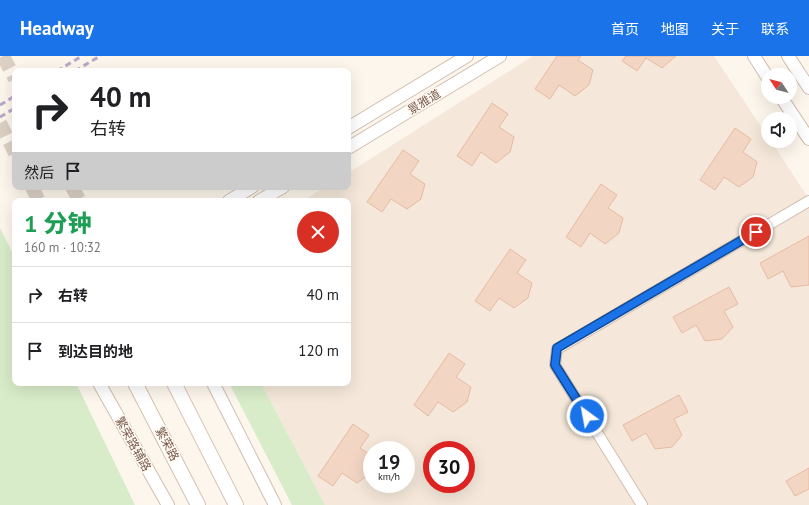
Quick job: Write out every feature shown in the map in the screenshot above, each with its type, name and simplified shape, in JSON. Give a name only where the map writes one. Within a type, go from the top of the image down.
[{"type":"main road","name":"繁荣路","points":[[137,386],[198,505]]},
{"type":"main road","points":[[176,386],[236,505]]},
{"type":"street","name":"景雅道","points":[[351,126],[467,56]]},
{"type":"street","name":"景雅道","points":[[351,146],[500,56]]},
{"type":"street","points":[[754,56],[762,68]]},
{"type":"street","points":[[788,56],[809,88]]},
{"type":"street","points":[[786,104],[809,139]]},
{"type":"street","points":[[234,198],[247,190]]},
{"type":"street","points":[[264,198],[277,190]]},
{"type":"street","points":[[642,505],[555,365],[557,348],[809,201]]},
{"type":"street","name":"繁荣路辅路","points":[[101,386],[168,505]]},
{"type":"street","points":[[215,386],[275,505]]},
{"type":"shaded area","points":[[533,56],[714,56],[761,126],[761,148],[776,148],[809,199],[809,505],[325,505],[263,386],[351,386],[351,198],[308,198],[320,190],[351,190],[351,171]]},
{"type":"green space","points":[[0,228],[12,252],[12,386],[77,386],[135,505],[0,505]]},
{"type":"green space","points":[[231,386],[263,386],[325,505],[292,505]]},
{"type":"building","points":[[557,56],[581,56],[578,60],[593,70],[589,85],[575,96],[559,85],[550,99],[535,89]]},
{"type":"building","points":[[626,56],[676,56],[662,68],[646,58],[637,71],[622,61]]},
{"type":"building","points":[[492,103],[508,114],[499,127],[514,137],[510,152],[496,163],[481,152],[472,166],[457,156]]},
{"type":"building","points":[[735,128],[751,139],[743,152],[757,162],[753,177],[739,187],[724,177],[715,190],[700,180]]},
{"type":"building","points":[[403,150],[419,161],[410,174],[425,184],[421,199],[407,209],[391,199],[382,212],[367,202]]},
{"type":"building","points":[[601,184],[617,195],[608,208],[623,218],[619,233],[605,244],[590,233],[581,247],[566,237]]},
{"type":"building","points":[[809,236],[809,285],[791,287],[783,271],[768,279],[760,263]]},
{"type":"building","points":[[510,249],[526,260],[517,273],[532,283],[528,298],[514,308],[499,298],[490,311],[475,301]]},
{"type":"building","points":[[729,287],[738,304],[724,311],[733,327],[722,339],[705,341],[696,325],[682,333],[673,317]]},
{"type":"building","points":[[449,353],[465,364],[456,377],[471,387],[467,402],[453,412],[438,402],[428,416],[414,405]]},
{"type":"building","points":[[679,395],[688,412],[674,419],[682,435],[672,447],[655,449],[646,433],[632,441],[623,425]]},
{"type":"building","points":[[353,424],[369,435],[365,441],[363,441],[360,448],[363,450],[363,479],[357,483],[342,473],[333,486],[318,476]]},
{"type":"building","points":[[809,468],[809,489],[795,496],[786,481]]},
{"type":"tunnel","points":[[3,56],[12,73]]},
{"type":"tunnel","points":[[0,123],[12,147]]},
{"type":"tunnel","points":[[34,190],[38,198]]},
{"type":"tunnel","points":[[74,190],[78,198]]},
{"type":"railway","points":[[62,68],[82,56]]},
{"type":"railway","points":[[80,68],[100,56]]},
{"type":"railway","points":[[0,105],[12,98]]},
{"type":"railway","points":[[0,117],[12,110]]},
{"type":"route","points":[[587,416],[555,365],[557,348],[756,232]]}]
